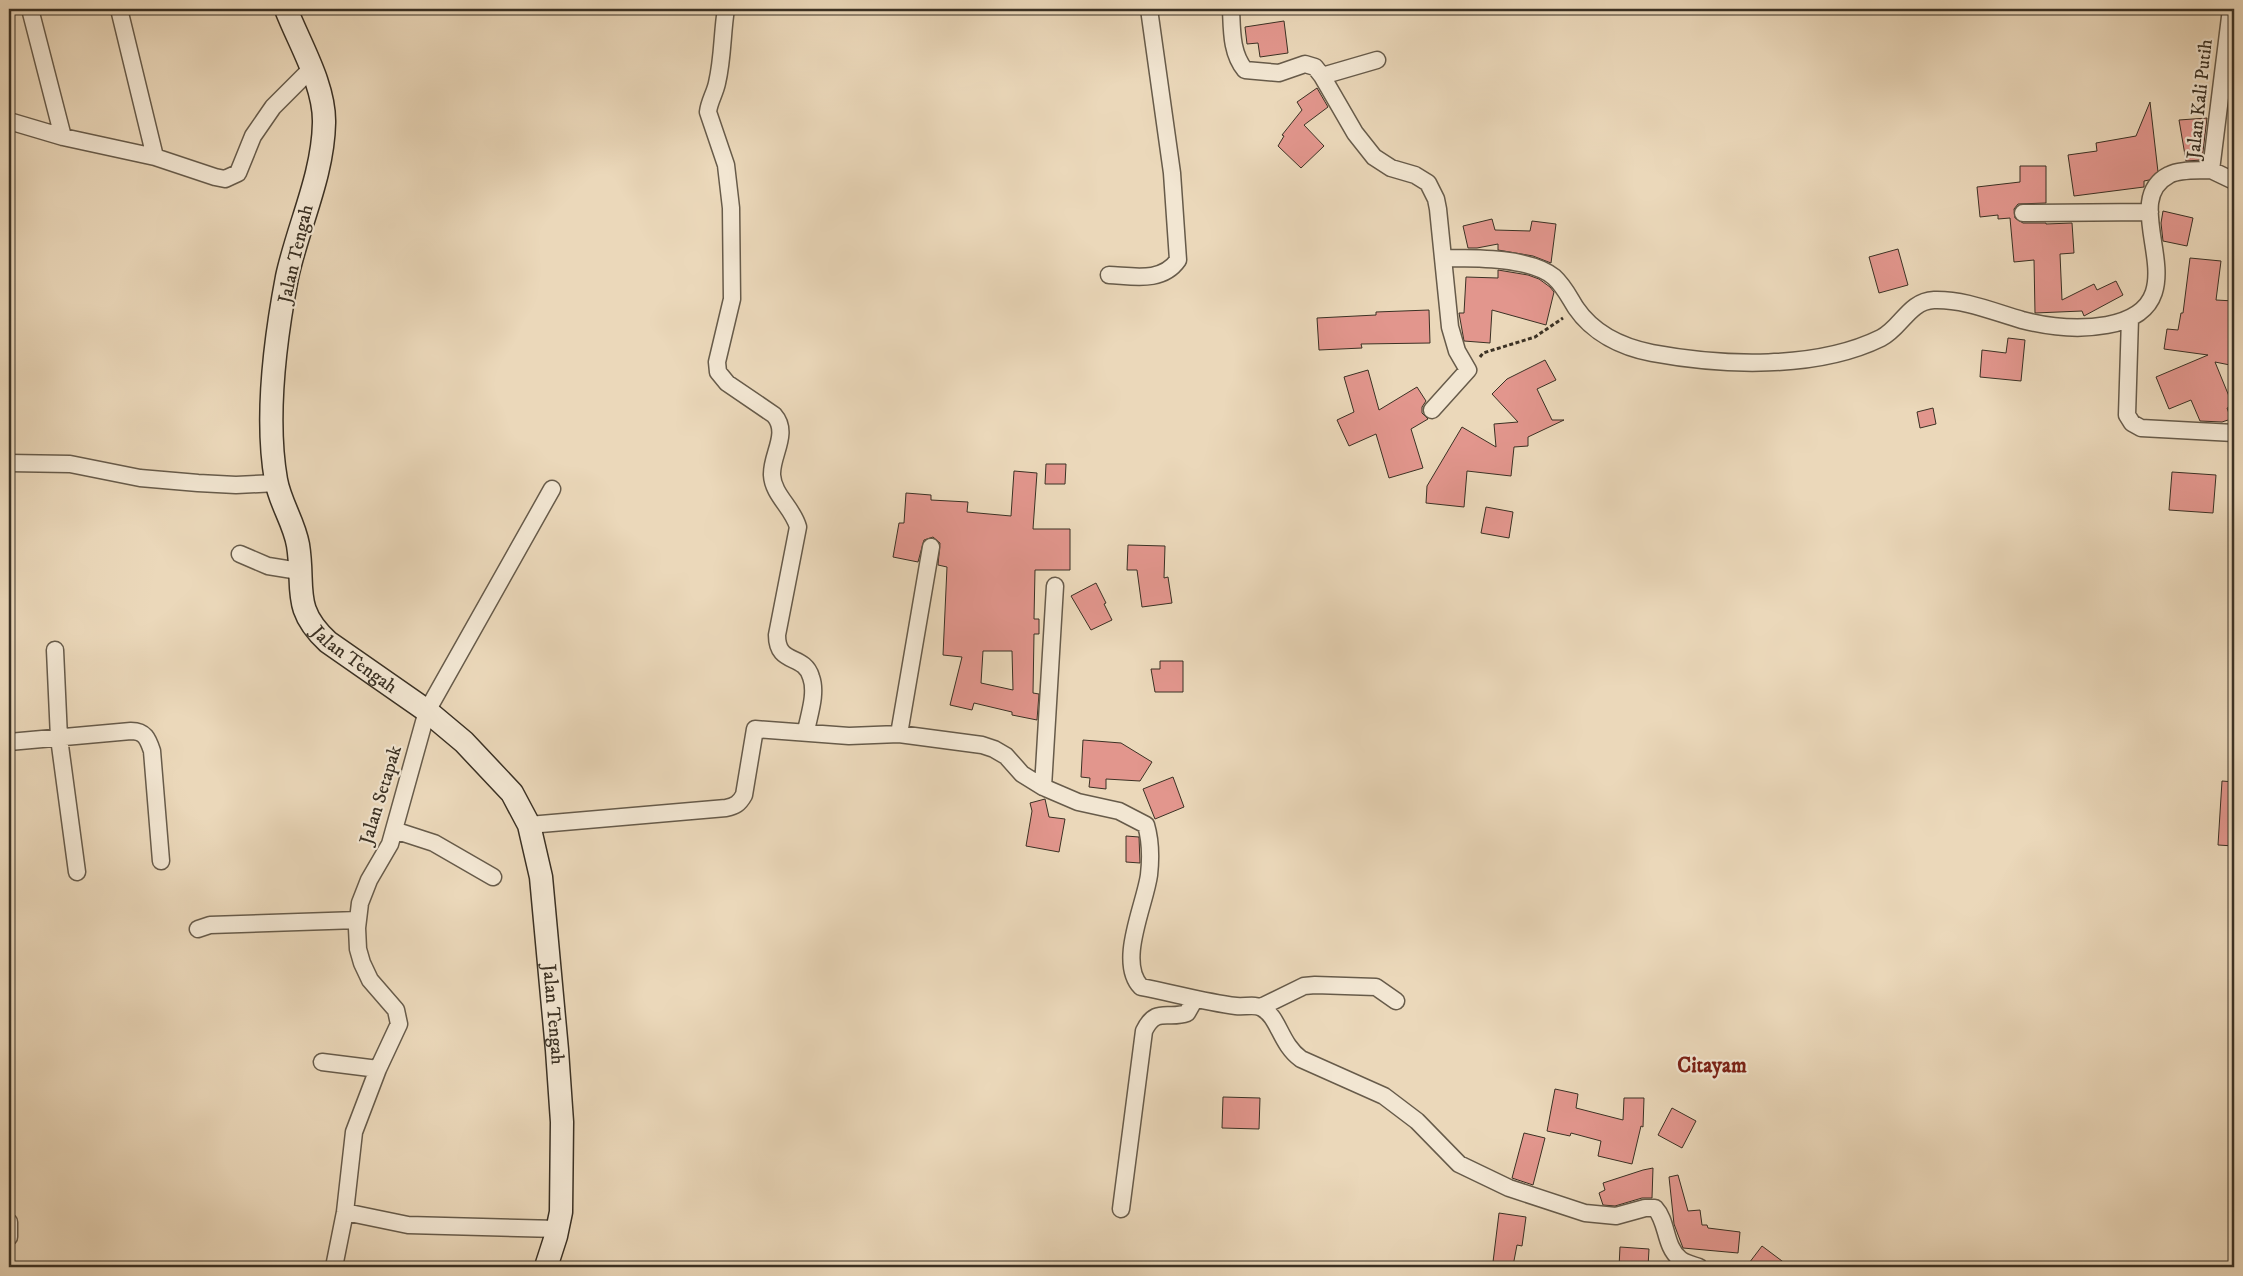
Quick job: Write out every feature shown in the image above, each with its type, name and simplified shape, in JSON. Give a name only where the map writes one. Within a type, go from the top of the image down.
[{"type":"main road","name":"Jalan Tengah","points":[[286,9],[311,69],[324,122],[322,145],[287,277],[274,381],[272,421],[277,484],[298,546],[301,600],[307,618],[316,631],[427,711],[464,742],[512,793],[529,824],[541,877],[558,1050],[562,1122],[561,1212],[558,1229],[546,1267]]},
{"type":"street","points":[[30,9],[63,137]]},
{"type":"street","points":[[119,9],[154,157]]},
{"type":"street","points":[[726,9],[717,84],[708,112],[726,165],[732,208],[732,298],[718,354],[718,372],[727,383],[774,415],[779,422],[780,438],[772,472],[774,487],[792,511],[798,527],[777,635],[777,646],[780,653],[802,662],[812,678],[811,704],[806,732]]},
{"type":"street","points":[[1109,275],[1156,276],[1173,267],[1178,260],[1172,173],[1149,9]]},
{"type":"street","points":[[1231,9],[1237,60],[1245,70],[1279,73],[1305,64],[1314,67],[1322,76],[1355,133],[1374,157],[1391,168],[1414,175],[1428,183],[1436,199],[1453,340],[1468,370],[1432,410]]},
{"type":"street","name":"Jalan Kali Putih","points":[[2231,9],[2211,170],[2234,181]]},
{"type":"street","points":[[1322,76],[1377,60]]},
{"type":"street","points":[[9,120],[63,137],[154,157],[214,177],[233,177],[238,173],[253,136],[273,107],[311,69]]},
{"type":"street","points":[[1442,258],[1491,259],[1515,263],[1552,276],[1592,328],[1606,337],[1633,348],[1652,353],[1699,359],[1760,362],[1804,360],[1856,348],[1884,337],[1914,307],[1932,300],[1966,303],[2026,321],[2073,328],[2108,325],[2130,318],[2146,308],[2155,292],[2157,274],[2150,212],[2151,198],[2156,185],[2171,173],[2211,170]]},
{"type":"street","points":[[2023,213],[2150,212]]},
{"type":"street","points":[[2130,318],[2127,415],[2132,423],[2141,428],[2234,433]]},
{"type":"street","points":[[9,463],[70,464],[140,478],[198,483],[236,485],[277,484]]},
{"type":"street","name":"Jalan Setapak","points":[[334,1267],[346,1212],[354,1132],[378,1069],[398,1029],[399,1018],[396,1010],[370,980],[362,964],[358,948],[360,903],[369,880],[390,844],[427,711],[552,489]]},
{"type":"street","points":[[899,734],[931,547]]},
{"type":"street","points":[[240,554],[268,566],[299,571]]},
{"type":"street","points":[[1043,787],[1055,586]]},
{"type":"street","points":[[55,650],[59,738],[77,872]]},
{"type":"street","points":[[529,824],[734,806],[739,803],[744,795],[756,729],[849,736],[899,734],[954,740],[994,749],[1006,756],[1031,781],[1078,802],[1119,811],[1146,825],[1151,843],[1149,877],[1132,952],[1133,974],[1142,987],[1238,1006],[1261,1007],[1304,986],[1315,985],[1376,987],[1396,1001]]},
{"type":"street","points":[[9,742],[131,731],[139,731],[146,736],[152,751],[161,861]]},
{"type":"street","points":[[394,830],[434,843],[493,877]]},
{"type":"street","points":[[198,929],[210,925],[358,920]]},
{"type":"street","points":[[1122,1209],[1144,1030],[1150,1020],[1159,1015],[1182,1015],[1187,1013],[1195,999]]},
{"type":"street","points":[[1261,1007],[1272,1016],[1291,1052],[1301,1059],[1384,1096],[1417,1120],[1459,1164],[1509,1188],[1585,1213],[1616,1216],[1654,1208],[1660,1214],[1670,1245],[1680,1259],[1699,1267]]},
{"type":"street","points":[[322,1062],[378,1069]]},
{"type":"street","points":[[346,1212],[408,1225],[558,1229]]},
{"type":"street","points":[[9,1222],[9,1237]]},
{"type":"path","points":[[1468,370],[1483,353],[1535,337],[1576,309]]},
{"type":"building","points":[[1284,21],[1288,53],[1260,57],[1258,43],[1247,44],[1245,27]]},
{"type":"building","points":[[1317,88],[1328,107],[1304,125],[1324,146],[1301,168],[1278,146],[1284,136],[1282,135],[1302,110],[1297,102]]},
{"type":"building","points":[[2150,102],[2158,172],[2149,180],[2144,181],[2144,187],[2074,196],[2068,155],[2097,151],[2096,143],[2136,136]]},
{"type":"building","points":[[2207,118],[2202,160],[2186,161],[2179,120]]},
{"type":"building","points":[[2020,166],[2046,166],[2046,203],[2018,204],[2014,209],[2015,218],[2023,223],[2072,223],[2074,253],[2060,254],[2062,300],[2094,284],[2097,290],[2116,281],[2123,295],[2084,316],[2082,311],[2035,313],[2034,260],[2014,262],[2010,218],[1998,219],[1998,215],[1980,217],[1977,187],[2020,182]]},
{"type":"building","points":[[2163,211],[2193,218],[2187,246],[2163,241],[2161,223]]},
{"type":"building","points":[[1492,219],[1495,230],[1530,231],[1532,221],[1556,224],[1551,263],[1533,256],[1498,250],[1498,244],[1468,248],[1463,226]]},
{"type":"building","points":[[1898,249],[1908,285],[1879,293],[1869,257]]},
{"type":"building","points":[[2190,258],[2221,261],[2216,300],[2234,301],[2234,359],[2231,359],[2230,365],[2215,362],[2233,406],[2227,408],[2231,419],[2222,422],[2200,421],[2191,400],[2169,409],[2156,377],[2208,355],[2164,349],[2167,329],[2178,330],[2181,313],[2183,313]]},
{"type":"building","points":[[1498,270],[1528,275],[1539,279],[1550,287],[1554,292],[1546,325],[1492,310],[1490,343],[1464,341],[1459,313],[1464,313],[1466,277],[1498,278]]},
{"type":"building","points":[[1429,310],[1430,343],[1361,344],[1362,348],[1319,350],[1317,318],[1376,315],[1376,312]]},
{"type":"building","points":[[2008,338],[2025,340],[2021,381],[1980,377],[1982,350],[2006,353]]},
{"type":"building","points":[[1545,360],[1556,380],[1537,389],[1552,420],[1564,420],[1528,437],[1528,446],[1514,447],[1511,476],[1467,471],[1464,507],[1426,503],[1427,486],[1462,427],[1496,447],[1494,424],[1518,422],[1492,394],[1507,379]]},
{"type":"building","points":[[1368,370],[1379,410],[1417,387],[1426,401],[1422,407],[1422,413],[1428,419],[1411,429],[1423,468],[1389,478],[1376,434],[1349,446],[1337,420],[1354,412],[1344,377]]},
{"type":"building","points":[[1933,408],[1936,424],[1920,428],[1917,412]]},
{"type":"building","points":[[1046,464],[1066,464],[1065,484],[1045,484]]},
{"type":"building","points":[[1014,471],[1037,473],[1033,529],[1070,529],[1070,570],[1035,570],[1034,619],[1039,619],[1039,634],[1034,634],[1033,693],[1039,694],[1037,720],[1012,715],[1012,712],[974,703],[972,710],[950,705],[962,657],[943,655],[947,567],[938,565],[940,543],[933,537],[924,540],[918,562],[893,557],[899,523],[904,523],[906,493],[931,495],[931,500],[968,502],[967,512],[1011,516]],"holes":[[[983,651],[1012,651],[1013,690],[981,683]]]},
{"type":"building","points":[[2172,472],[2216,475],[2213,513],[2169,510]]},
{"type":"building","points":[[1486,507],[1513,512],[1509,538],[1481,533]]},
{"type":"building","points":[[1128,545],[1165,546],[1164,578],[1168,577],[1172,603],[1142,607],[1137,570],[1127,570]]},
{"type":"building","points":[[1096,583],[1112,620],[1091,630],[1071,596]]},
{"type":"building","points":[[1160,661],[1183,661],[1183,692],[1155,692],[1151,669],[1160,669]]},
{"type":"building","points":[[1083,740],[1121,743],[1152,762],[1140,781],[1106,779],[1106,789],[1089,787],[1090,778],[1081,777]]},
{"type":"building","points":[[1173,777],[1184,807],[1155,819],[1143,789]]},
{"type":"building","points":[[2222,781],[2234,782],[2234,846],[2218,845]]},
{"type":"building","points":[[1045,799],[1049,817],[1065,819],[1059,852],[1026,846],[1032,811],[1030,803]]},
{"type":"building","points":[[1126,836],[1139,837],[1140,863],[1126,862]]},
{"type":"building","points":[[1555,1089],[1578,1094],[1576,1108],[1623,1120],[1624,1098],[1644,1098],[1643,1127],[1641,1126],[1632,1164],[1598,1156],[1601,1141],[1571,1133],[1570,1136],[1547,1131]]},
{"type":"building","points":[[1223,1097],[1260,1098],[1259,1129],[1222,1128]]},
{"type":"building","points":[[1672,1108],[1696,1121],[1682,1148],[1658,1135]]},
{"type":"building","points":[[1524,1133],[1545,1138],[1533,1185],[1512,1178]]},
{"type":"building","points":[[1653,1168],[1652,1198],[1642,1198],[1615,1206],[1603,1205],[1599,1193],[1605,1190],[1603,1183]]},
{"type":"building","points":[[1678,1175],[1688,1211],[1700,1210],[1702,1225],[1707,1225],[1708,1228],[1740,1232],[1738,1253],[1683,1248],[1674,1224],[1669,1177]]},
{"type":"building","points":[[1499,1213],[1526,1217],[1522,1246],[1517,1245],[1513,1266],[1493,1262]]},
{"type":"building","points":[[1762,1246],[1790,1267],[1746,1267]]},
{"type":"building","points":[[1620,1247],[1649,1249],[1648,1267],[1619,1267]]},
{"type":"district","name":"Citayam","points":[[1712,1066]]}]
